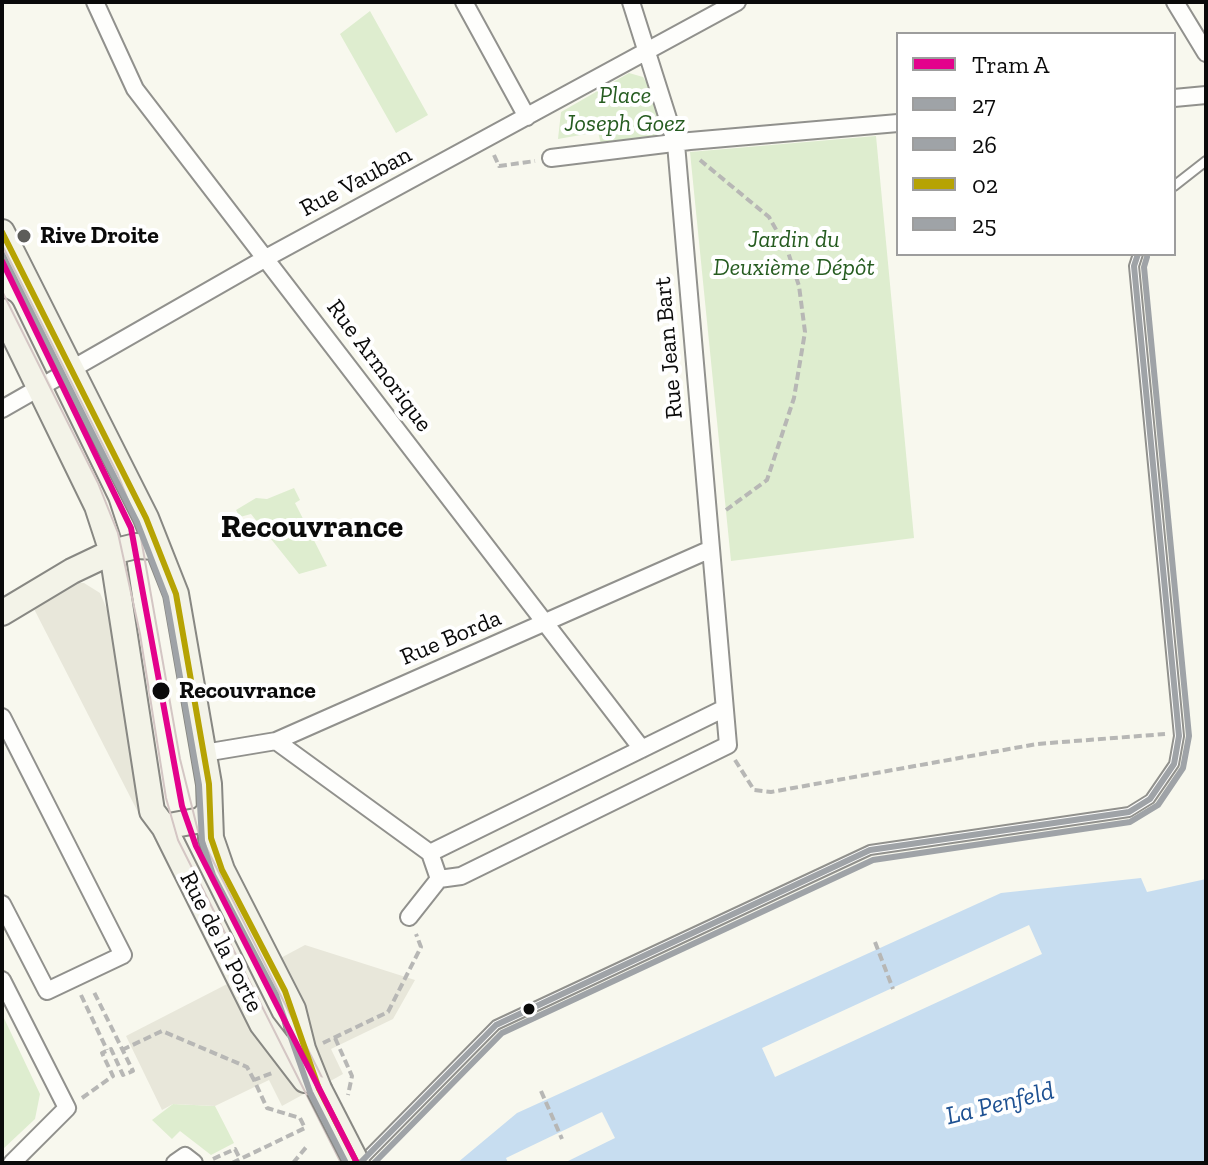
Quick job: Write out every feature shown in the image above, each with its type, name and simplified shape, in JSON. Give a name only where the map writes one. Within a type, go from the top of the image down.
[{"type":"main road","name":"Rue de la Porte","points":[[2,232],[146,518],[178,603],[204,753],[211,838],[222,870],[285,991],[316,1090]]},
{"type":"main road","name":"Rue de la Porte","points":[[2,311],[42,387],[97,506],[112,552],[142,762],[152,811],[164,827],[262,1024],[316,1090]]},
{"type":"main road","points":[[2,613],[72,571],[112,552],[136,546],[157,547]]},
{"type":"main road","points":[[164,827],[201,820],[208,813]]},
{"type":"main road","points":[[316,1090],[358,1163]]},
{"type":"main road","points":[[316,1090],[349,1163]]},
{"type":"street","name":"Rue Armorique","points":[[95,2],[135,89],[642,749]]},
{"type":"street","points":[[464,2],[527,117]]},
{"type":"street","points":[[631,2],[676,144]]},
{"type":"street","name":"Rue Vauban","points":[[2,409],[266,258],[737,2]]},
{"type":"street","points":[[1175,2],[1206,53]]},
{"type":"street","points":[[1176,98],[1206,95]]},
{"type":"street","points":[[551,158],[896,123]]},
{"type":"street","name":"Rue Jean Bart","points":[[439,879],[461,876],[728,745],[676,144]]},
{"type":"street","name":"Rue Borda","points":[[204,753],[276,741],[711,549]]},
{"type":"street","points":[[430,853],[723,709]]},
{"type":"street","points":[[2,717],[123,955],[47,991],[2,904]]},
{"type":"street","points":[[276,741],[430,853],[439,879],[409,917]]},
{"type":"street","points":[[2,980],[67,1108],[12,1163]]},
{"type":"street","points":[[175,1163],[185,1156],[194,1163]]},
{"type":"lane","points":[[1176,184],[1206,161]]},
{"type":"lane","points":[[358,1163],[496,1025],[870,850],[1129,812],[1150,799],[1174,764],[1179,736],[1134,266],[1137,256]]},
{"type":"path","points":[[486,139],[499,166],[551,158]]},
{"type":"path","points":[[696,157],[769,217],[787,249],[799,286],[805,332],[794,398],[767,480],[724,511]]},
{"type":"path","points":[[736,761],[754,790],[771,792],[1037,744],[1179,736]]},
{"type":"path","points":[[314,1048],[388,1012],[421,947],[409,917]]},
{"type":"path","points":[[875,942],[893,989]]},
{"type":"path","points":[[67,1108],[113,1076],[102,1053],[107,1050],[111,1049],[123,1075],[133,1071],[79,976]]},
{"type":"path","points":[[79,976],[107,1050]]},
{"type":"path","points":[[122,1050],[162,1031],[247,1067],[267,1108],[300,1118],[305,1128],[232,1163]]},
{"type":"path","points":[[335,1038],[352,1076],[348,1097]]},
{"type":"path","points":[[254,1080],[274,1071]]},
{"type":"path","points":[[541,1091],[562,1139]]},
{"type":"path","points":[[293,1163],[308,1145]]},
{"type":"green space","points":[[370,11],[428,115],[396,133],[340,34]]},
{"type":"green space","name":"Place Joseph Goez","points":[[629,73],[643,77],[654,94],[663,136],[601,144],[598,132],[558,139],[561,112]]},
{"type":"green space","name":"Jardin du Deuxième Dépôt","points":[[876,136],[914,538],[731,561],[690,152]]},
{"type":"green space","points":[[294,488],[300,500],[295,503],[327,566],[299,574],[251,514],[240,517],[236,510],[256,498],[267,499]]},
{"type":"green space","points":[[2,1014],[40,1094],[35,1119],[2,1150]]},
{"type":"green space","points":[[173,1104],[215,1106],[234,1143],[211,1155],[180,1131],[172,1139],[152,1120]]},
{"type":"shaded area","points":[[74,583],[84,583],[100,593],[111,619],[148,812],[140,816],[33,607]]},
{"type":"shaded area","points":[[305,945],[415,980],[393,1019],[331,1049],[343,1074],[325,1084],[275,961]]},
{"type":"shaded area","points":[[233,981],[304,1094],[282,1106],[269,1080],[215,1106],[173,1104],[162,1110],[126,1036]]},
{"type":"water","name":"La Penfeld","points":[[1141,878],[1147,892],[1206,879],[1206,1163],[457,1163],[517,1113],[1001,893]]},
{"type":"pier","points":[[1029,925],[1042,954],[775,1077],[762,1048]]},
{"type":"pier","points":[[602,1112],[615,1138],[564,1163],[508,1163],[506,1158]]},
{"type":"tram line","points":[[2,245],[118,475],[139,527],[180,759],[198,831],[365,1163]]},
{"type":"tram line","name":"A","points":[[2,261],[131,528],[182,806],[196,846],[357,1163]]},
{"type":"tram line","points":[[2,291],[98,483],[118,533],[140,634],[166,798],[178,840],[341,1163]]},
{"type":"transit line","name":"02","points":[[2,232],[146,518],[176,594],[209,784],[211,838],[222,870],[285,991],[319,1089],[357,1163]]},
{"type":"transit line","name":"25","points":[[2,254],[137,522],[166,597],[199,785],[202,841],[213,875],[276,995],[310,1092],[346,1163]]},
{"type":"transit line","name":"27","points":[[360,1163],[496,1025],[870,850],[1129,812],[1150,799],[1174,764],[1179,736],[1134,266],[1137,256]]},
{"type":"transit line","name":"26","points":[[374,1163],[502,1033],[873,860],[1130,822],[1158,805],[1183,768],[1189,736],[1144,267],[1147,257]]},
{"type":"place","name":"Rive Droite","points":[[24,236]]},
{"type":"place","name":"Recouvrance","points":[[161,691]]},
{"type":"district","name":"Recouvrance","points":[[312,528]]}]
